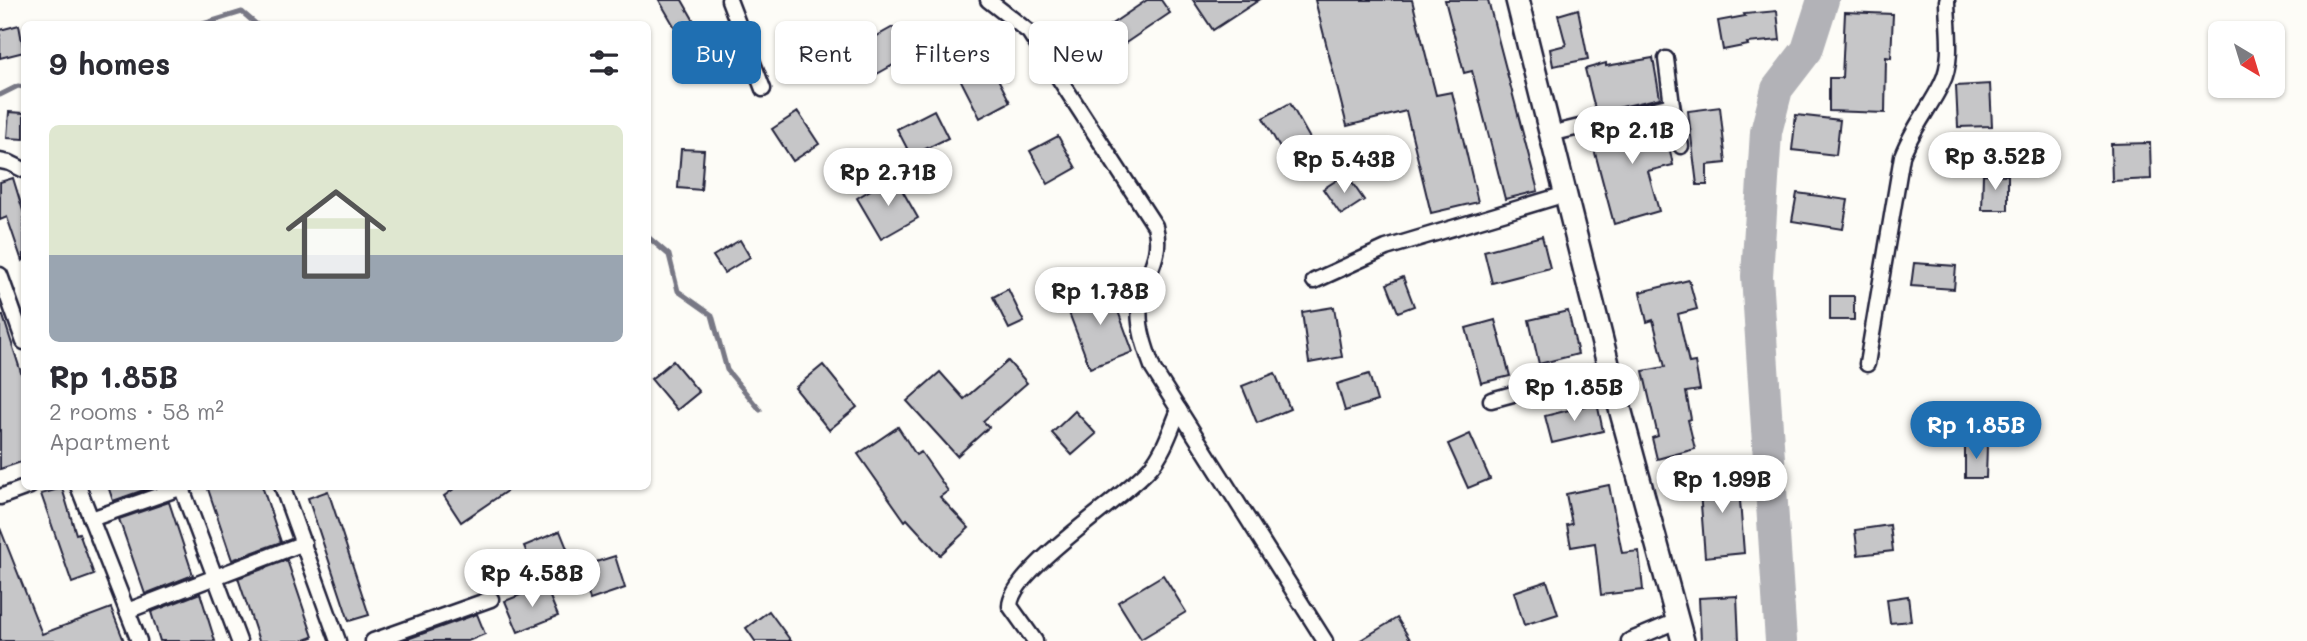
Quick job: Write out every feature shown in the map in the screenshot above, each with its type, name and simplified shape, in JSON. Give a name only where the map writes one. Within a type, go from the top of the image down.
[{"type":"street","points":[[729,0],[763,89]]},
{"type":"street","points":[[988,0],[1029,32],[1154,226],[1158,247],[1140,303],[1139,317],[1153,369],[1325,641]]},
{"type":"street","points":[[1517,0],[1609,368],[1681,631],[1629,641]]},
{"type":"street","points":[[1867,364],[1902,156],[1910,135],[1943,82],[1947,68],[1947,0]]},
{"type":"street","points":[[1666,60],[1672,105],[1682,146]]},
{"type":"street","points":[[1550,134],[1672,105]]},
{"type":"street","points":[[0,161],[21,169]]},
{"type":"street","points":[[1314,281],[1386,248],[1566,194]]},
{"type":"street","points":[[0,275],[7,312],[21,337]]},
{"type":"street","points":[[1491,400],[1609,368]]},
{"type":"street","points":[[1035,641],[1010,606],[1010,599],[1017,586],[1038,564],[1152,466],[1179,410]]},
{"type":"street","points":[[0,497],[21,489]]},
{"type":"street","points":[[79,490],[139,641]]},
{"type":"street","points":[[90,519],[174,490]]},
{"type":"street","points":[[184,490],[239,641]]},
{"type":"street","points":[[284,490],[338,641]]},
{"type":"street","points":[[127,611],[304,543]]},
{"type":"street","points":[[373,641],[491,599]]},
{"type":"building","points":[[659,0],[682,0],[694,21],[672,22]]},
{"type":"building","points":[[1147,0],[1161,0],[1170,13],[1128,41],[1128,21],[1116,21]]},
{"type":"building","points":[[1193,0],[1259,0],[1213,30]]},
{"type":"building","points":[[1315,0],[1412,0],[1436,95],[1452,92],[1478,202],[1431,213],[1406,111],[1347,126]]},
{"type":"building","points":[[1445,0],[1488,0],[1538,191],[1505,199],[1472,71],[1464,73]]},
{"type":"building","points":[[1578,9],[1588,59],[1553,66],[1550,49],[1566,45],[1558,15]]},
{"type":"building","points":[[1777,11],[1780,40],[1747,43],[1748,45],[1723,50],[1718,21],[1745,16],[1744,14]]},
{"type":"building","points":[[1845,12],[1893,14],[1891,58],[1886,57],[1885,113],[1829,111],[1829,78],[1842,78]]},
{"type":"building","points":[[19,25],[21,53],[0,58],[0,30]]},
{"type":"building","points":[[891,28],[891,66],[877,74],[877,36]]},
{"type":"building","points":[[1653,58],[1660,98],[1596,113],[1585,69],[1606,63],[1606,66]]},
{"type":"building","points":[[963,84],[1001,84],[1010,102],[980,118]]},
{"type":"building","points":[[1990,84],[1992,126],[1958,127],[1956,86]]},
{"type":"building","points":[[1290,103],[1312,142],[1285,157],[1263,118]]},
{"type":"building","points":[[1720,107],[1726,163],[1707,165],[1707,185],[1697,185],[1688,111]]},
{"type":"building","points":[[934,110],[948,138],[911,156],[897,129]]},
{"type":"building","points":[[9,112],[21,113],[21,139],[7,138]]},
{"type":"building","points":[[798,112],[819,144],[793,161],[772,129]]},
{"type":"building","points":[[1796,115],[1840,120],[1836,155],[1792,150]]},
{"type":"building","points":[[1663,117],[1673,165],[1648,171],[1659,211],[1614,224],[1590,134]]},
{"type":"building","points":[[1058,136],[1076,168],[1048,184],[1030,151]]},
{"type":"building","points":[[2150,143],[2151,179],[2112,181],[2111,144]]},
{"type":"building","points":[[681,149],[704,150],[701,190],[678,188]]},
{"type":"building","points":[[1346,174],[1364,200],[1341,215],[1323,189]]},
{"type":"building","points":[[1983,174],[2008,175],[2008,210],[1982,210]]},
{"type":"building","points":[[894,176],[918,218],[881,239],[857,198]]},
{"type":"building","points":[[13,178],[21,204],[21,258],[7,217],[0,220],[0,182]]},
{"type":"building","points":[[1797,193],[1848,200],[1843,229],[1792,221]]},
{"type":"building","points":[[1542,236],[1550,268],[1492,283],[1484,251]]},
{"type":"building","points":[[740,240],[750,257],[724,273],[713,256]]},
{"type":"building","points":[[1914,263],[1956,266],[1954,289],[1911,286]]},
{"type":"building","points":[[1403,277],[1414,306],[1398,312],[1387,284]]},
{"type":"building","points":[[1689,280],[1697,309],[1678,314],[1689,363],[1695,362],[1700,390],[1686,392],[1691,419],[1688,420],[1695,449],[1657,459],[1652,438],[1658,436],[1643,371],[1665,367],[1653,320],[1647,322],[1640,292]]},
{"type":"building","points":[[1108,284],[1133,352],[1090,368],[1068,310],[1083,297],[1081,294]]},
{"type":"building","points":[[1008,289],[1024,322],[1009,329],[993,297]]},
{"type":"building","points":[[1830,296],[1854,296],[1854,320],[1830,320]]},
{"type":"building","points":[[1334,307],[1342,357],[1309,363],[1302,312]]},
{"type":"building","points":[[1568,311],[1578,354],[1539,364],[1529,320]]},
{"type":"building","points":[[0,316],[3,316],[21,373],[21,462],[0,469]]},
{"type":"building","points":[[1495,320],[1510,376],[1481,383],[1466,328]]},
{"type":"building","points":[[673,361],[699,392],[677,410],[651,379]]},
{"type":"building","points":[[1008,361],[1027,383],[983,421],[989,427],[957,456],[907,401],[940,372],[964,399]]},
{"type":"building","points":[[823,365],[857,407],[829,430],[795,388]]},
{"type":"building","points":[[1275,373],[1290,409],[1257,423],[1242,386]]},
{"type":"building","points":[[1369,374],[1377,401],[1345,411],[1337,384]]},
{"type":"building","points":[[1597,403],[1603,431],[1552,443],[1545,416]]},
{"type":"building","points":[[1075,411],[1096,434],[1072,455],[1052,433]]},
{"type":"building","points":[[898,427],[916,455],[921,452],[948,491],[940,497],[969,528],[940,555],[907,519],[905,521],[858,454]]},
{"type":"building","points":[[1470,434],[1490,479],[1468,488],[1448,444]]},
{"type":"building","points":[[1965,445],[1987,445],[1986,478],[1965,478]]},
{"type":"building","points":[[1738,474],[1744,553],[1705,557],[1699,478]]},
{"type":"building","points":[[1609,485],[1622,553],[1639,551],[1643,590],[1601,595],[1595,543],[1571,547],[1567,525],[1572,524],[1566,494]]},
{"type":"building","points":[[63,490],[76,534],[79,533],[94,575],[72,583],[41,494]]},
{"type":"building","points":[[109,490],[144,490],[113,501]]},
{"type":"building","points":[[208,490],[263,490],[281,542],[232,560]]},
{"type":"building","points":[[452,490],[508,490],[461,522],[444,496]]},
{"type":"building","points":[[328,491],[369,615],[349,621],[308,498]]},
{"type":"building","points":[[169,502],[193,575],[145,594],[119,519]]},
{"type":"building","points":[[1890,525],[1893,551],[1858,555],[1855,530]]},
{"type":"building","points":[[0,528],[42,634],[111,608],[124,641],[0,641]]},
{"type":"building","points":[[560,531],[572,561],[536,575],[524,546]]},
{"type":"building","points":[[615,556],[625,588],[590,600],[580,567]]},
{"type":"building","points":[[287,560],[313,637],[302,641],[259,641],[238,578]]},
{"type":"building","points":[[1163,575],[1186,612],[1141,639],[1118,602]]},
{"type":"building","points":[[1547,581],[1558,614],[1524,625],[1514,592]]},
{"type":"building","points":[[545,585],[558,616],[518,632],[505,601]]},
{"type":"building","points":[[200,593],[215,641],[160,641],[151,612]]},
{"type":"building","points":[[1737,596],[1739,641],[1701,641],[1699,598]]},
{"type":"building","points":[[1908,596],[1911,621],[1890,623],[1887,599]]},
{"type":"building","points":[[769,611],[791,641],[755,641],[746,628]]},
{"type":"building","points":[[477,614],[485,634],[468,641],[402,641]]},
{"type":"building","points":[[1397,618],[1411,641],[1359,641]]},
{"type":"waterway","points":[[1781,641],[1757,276],[1766,132],[1777,89],[1807,50],[1823,0]]},
{"type":"waterway","points":[[213,21],[242,12],[252,21]]},
{"type":"waterway","points":[[0,95],[21,86]]},
{"type":"waterway","points":[[651,240],[669,255],[678,291],[712,315],[727,370],[760,410]]}]
